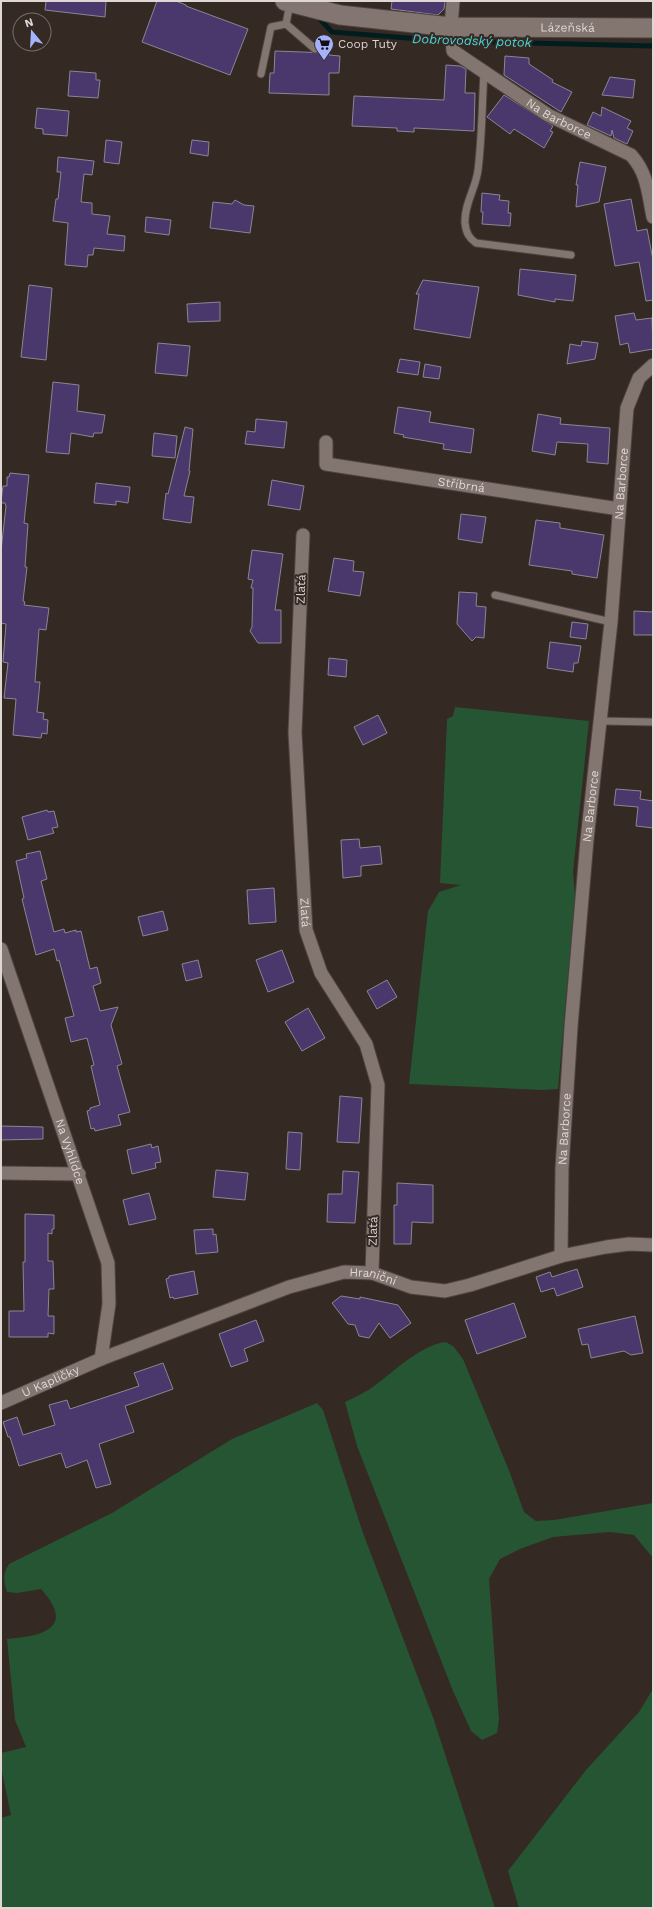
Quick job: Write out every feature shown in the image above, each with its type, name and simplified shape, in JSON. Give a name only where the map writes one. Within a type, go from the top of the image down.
[{"type":"street","name":"Na Barborce","points":[[453,1],[453,51],[548,115],[631,155],[641,166],[646,178],[653,217]]},
{"type":"street","name":"Lázeňská","points":[[287,2],[340,15],[452,30],[653,28]]},
{"type":"street","name":"Na Barborce","points":[[561,1256],[562,1168],[571,1027],[587,840],[610,622],[627,408],[640,378],[653,365]]},
{"type":"street","name":"Stříbrná","points":[[326,442],[326,464],[619,509]]},
{"type":"street","name":"Zlatá","points":[[303,535],[295,733],[306,930],[321,973],[366,1044],[378,1085],[372,1273]]},
{"type":"street","name":"Na Vyhlídce","points":[[1,949],[79,1174],[108,1263],[109,1304],[101,1359]]},
{"type":"street","points":[[1,1173],[79,1174]]},
{"type":"street","name":"Hraniční","points":[[101,1359],[289,1286],[344,1272],[372,1273],[411,1287],[445,1291],[470,1285],[561,1256],[629,1244],[653,1245]]},
{"type":"street","name":"U Kapličky","points":[[1,1403],[101,1359]]},
{"type":"lane","points":[[286,24],[287,2]]},
{"type":"lane","points":[[286,24],[315,49]]},
{"type":"lane","points":[[261,74],[271,27],[286,24]]},
{"type":"lane","points":[[484,72],[478,172],[467,208],[465,222],[466,232],[470,239],[476,243],[571,255]]},
{"type":"lane","points":[[495,595],[610,622]]},
{"type":"lane","points":[[600,721],[653,722]]},
{"type":"green space","points":[[455,707],[589,721],[573,872],[575,895],[558,1089],[543,1090],[409,1084],[428,911],[439,892],[461,885],[440,883],[447,719],[453,716]]},
{"type":"green space","points":[[446,1342],[454,1347],[463,1359],[510,1473],[524,1512],[536,1521],[554,1520],[653,1503],[653,1558],[634,1535],[610,1532],[553,1537],[520,1549],[500,1559],[489,1579],[499,1719],[497,1733],[482,1740],[471,1731],[453,1691],[357,1446],[345,1402],[370,1389],[406,1361],[426,1348]]},
{"type":"green space","points":[[317,1403],[323,1410],[363,1533],[433,1717],[495,1908],[1,1908],[1,1818],[11,1815],[1,1767],[1,1753],[26,1747],[15,1720],[7,1639],[32,1635],[51,1628],[55,1621],[56,1613],[51,1602],[41,1589],[17,1593],[7,1592],[4,1578],[5,1571],[9,1564],[112,1513],[232,1439]]},
{"type":"green space","points":[[653,1689],[653,1908],[519,1908],[508,1871],[586,1770],[639,1712]]},
{"type":"building","points":[[46,1],[106,1],[105,17],[45,10]]},
{"type":"building","points":[[157,1],[176,1],[248,29],[230,75],[142,42]]},
{"type":"building","points":[[392,1],[445,1],[444,9],[438,15],[391,9]]},
{"type":"building","points":[[275,51],[329,53],[329,55],[340,56],[339,73],[329,73],[329,95],[269,93],[270,73],[274,73]]},
{"type":"building","points":[[505,56],[529,58],[529,64],[553,80],[552,82],[572,92],[561,112],[504,75]]},
{"type":"building","points":[[446,65],[460,66],[466,69],[465,93],[475,93],[474,131],[414,128],[414,132],[397,131],[397,128],[352,126],[354,96],[444,100]]},
{"type":"building","points":[[70,71],[96,73],[96,80],[100,80],[98,98],[68,96]]},
{"type":"building","points":[[610,77],[635,80],[633,98],[602,95]]},
{"type":"building","points":[[504,95],[553,126],[550,131],[553,132],[544,148],[514,129],[510,134],[487,117]]},
{"type":"building","points":[[602,107],[631,121],[627,128],[633,131],[627,144],[614,138],[612,130],[611,136],[587,125],[593,112],[601,116]]},
{"type":"building","points":[[37,108],[69,111],[67,136],[43,134],[43,129],[35,128]]},
{"type":"building","points":[[106,140],[122,142],[119,164],[104,162]]},
{"type":"building","points":[[192,140],[209,142],[208,156],[190,153]]},
{"type":"building","points":[[58,157],[94,161],[92,175],[84,174],[81,202],[92,203],[92,214],[110,216],[107,234],[125,236],[124,251],[94,248],[93,255],[88,255],[87,267],[65,265],[68,223],[53,221],[56,199],[58,199],[61,172],[57,172]]},
{"type":"building","points":[[580,162],[606,167],[599,202],[576,207],[578,185],[576,185]]},
{"type":"building","points":[[482,193],[500,195],[499,200],[509,201],[508,213],[511,213],[510,226],[482,224]]},
{"type":"building","points":[[631,199],[637,231],[647,229],[653,260],[653,300],[646,301],[639,262],[615,266],[604,204]]},
{"type":"building","points":[[235,200],[244,205],[254,206],[250,233],[210,228],[213,202],[232,204]]},
{"type":"building","points":[[146,217],[171,220],[169,235],[145,232]]},
{"type":"building","points":[[520,269],[576,275],[573,301],[555,299],[555,302],[518,295]]},
{"type":"building","points":[[423,280],[479,287],[470,338],[414,329],[419,294],[416,294]]},
{"type":"building","points":[[29,285],[52,288],[46,360],[21,357]]},
{"type":"building","points":[[220,302],[220,321],[188,322],[187,304]]},
{"type":"building","points":[[634,313],[636,320],[652,318],[653,349],[630,353],[628,343],[620,345],[615,316]]},
{"type":"building","points":[[582,341],[598,343],[595,359],[567,364],[570,344],[581,346]]},
{"type":"building","points":[[158,343],[190,346],[187,376],[155,373]]},
{"type":"building","points":[[400,359],[420,362],[418,375],[397,372]]},
{"type":"building","points":[[425,364],[441,367],[439,379],[423,377]]},
{"type":"building","points":[[53,382],[79,385],[77,411],[105,415],[102,433],[94,433],[93,437],[71,433],[69,454],[46,452]]},
{"type":"building","points":[[398,407],[431,412],[429,422],[474,429],[471,453],[443,449],[444,444],[403,437],[404,435],[394,433]]},
{"type":"building","points":[[538,414],[561,418],[560,424],[610,428],[608,464],[587,462],[588,444],[557,442],[555,455],[532,451]]},
{"type":"building","points":[[256,419],[287,422],[284,448],[245,444],[247,431],[255,432]]},
{"type":"building","points":[[185,427],[193,429],[190,471],[184,496],[194,497],[191,523],[163,519],[166,493],[168,494]]},
{"type":"building","points":[[154,433],[177,436],[175,458],[152,456]]},
{"type":"building","points":[[10,473],[29,475],[24,523],[28,524],[24,605],[49,608],[46,630],[39,629],[35,682],[40,682],[37,712],[44,713],[43,719],[48,720],[47,734],[42,733],[41,738],[13,735],[16,699],[4,698],[8,663],[3,662],[6,624],[1,623],[1,551],[6,506],[5,503],[1,503],[1,501],[3,486],[7,486],[7,477],[9,477]]},
{"type":"building","points":[[272,480],[304,486],[300,510],[268,505]]},
{"type":"building","points":[[96,483],[130,487],[128,503],[116,501],[116,505],[94,503]]},
{"type":"building","points":[[461,514],[486,517],[482,543],[458,539]]},
{"type":"building","points":[[536,520],[560,523],[560,528],[604,535],[597,578],[572,574],[572,571],[529,565]]},
{"type":"building","points":[[252,550],[283,554],[275,610],[281,610],[281,643],[258,643],[250,631],[252,627],[253,588],[251,588],[253,580],[248,579]]},
{"type":"building","points":[[334,558],[354,561],[353,571],[364,572],[360,596],[328,591]]},
{"type":"building","points":[[459,592],[477,593],[476,606],[486,607],[484,638],[476,637],[472,641],[457,624]]},
{"type":"building","points":[[634,611],[653,612],[653,635],[634,635]]},
{"type":"building","points":[[572,622],[588,624],[586,639],[570,637]]},
{"type":"building","points":[[550,642],[581,646],[578,663],[574,663],[573,672],[547,668]]},
{"type":"building","points":[[329,658],[347,660],[346,677],[328,675]]},
{"type":"building","points":[[378,715],[387,733],[363,745],[354,727]]},
{"type":"building","points":[[616,789],[641,791],[640,799],[653,801],[653,828],[636,826],[638,807],[614,805]]},
{"type":"building","points":[[47,810],[48,812],[54,811],[58,827],[52,828],[54,833],[28,840],[22,817]]},
{"type":"building","points":[[359,839],[360,848],[380,846],[382,864],[361,866],[361,876],[343,878],[341,840]]},
{"type":"building","points":[[40,851],[47,879],[41,881],[54,932],[64,929],[65,933],[76,930],[76,932],[81,931],[90,969],[97,967],[101,983],[93,986],[100,1011],[118,1007],[111,1025],[122,1064],[117,1066],[130,1112],[118,1115],[121,1125],[95,1131],[94,1128],[91,1129],[87,1111],[90,1110],[90,1108],[100,1105],[91,1066],[94,1065],[87,1038],[71,1042],[65,1018],[74,1016],[59,960],[57,961],[54,949],[36,955],[22,899],[24,898],[16,861],[27,858],[26,854]]},
{"type":"building","points":[[274,888],[276,922],[249,924],[247,890]]},
{"type":"building","points":[[163,911],[168,930],[143,936],[138,917]]},
{"type":"building","points":[[282,950],[294,982],[268,992],[256,960]]},
{"type":"building","points":[[198,960],[202,977],[186,981],[182,964]]},
{"type":"building","points":[[387,980],[397,997],[377,1009],[367,991]]},
{"type":"building","points":[[308,1008],[325,1038],[302,1051],[285,1022]]},
{"type":"building","points":[[340,1096],[362,1098],[359,1143],[337,1142]]},
{"type":"building","points":[[1,1126],[43,1127],[43,1139],[1,1140]]},
{"type":"building","points":[[288,1132],[302,1133],[300,1170],[286,1169]]},
{"type":"building","points":[[151,1144],[152,1148],[158,1146],[161,1162],[155,1163],[156,1168],[132,1174],[127,1150]]},
{"type":"building","points":[[216,1170],[248,1173],[245,1200],[213,1197]]},
{"type":"building","points":[[343,1171],[359,1172],[355,1223],[327,1222],[328,1194],[342,1194]]},
{"type":"building","points":[[397,1183],[433,1185],[433,1223],[412,1222],[411,1244],[394,1244],[394,1205],[397,1205]]},
{"type":"building","points":[[149,1193],[156,1219],[129,1225],[123,1200]]},
{"type":"building","points":[[25,1214],[54,1215],[54,1229],[52,1229],[52,1234],[48,1233],[48,1261],[53,1261],[54,1289],[49,1289],[48,1316],[54,1316],[54,1334],[48,1333],[48,1337],[9,1337],[9,1311],[24,1311],[23,1262],[25,1262]]},
{"type":"building","points":[[213,1229],[213,1235],[216,1234],[218,1252],[196,1254],[194,1230]]},
{"type":"building","points":[[577,1269],[583,1287],[557,1296],[554,1288],[541,1292],[536,1277],[550,1272],[552,1277]]},
{"type":"building","points":[[194,1271],[198,1294],[174,1299],[173,1297],[170,1298],[166,1279],[169,1278],[169,1276]]},
{"type":"building","points":[[341,1296],[360,1299],[360,1297],[398,1305],[411,1323],[390,1338],[379,1323],[369,1338],[359,1336],[355,1325],[348,1324],[332,1303]]},
{"type":"building","points":[[514,1303],[526,1337],[477,1354],[465,1320]]},
{"type":"building","points":[[635,1316],[643,1353],[631,1355],[624,1351],[591,1358],[588,1344],[582,1345],[578,1329]]},
{"type":"building","points":[[256,1320],[264,1341],[244,1349],[248,1361],[231,1367],[219,1334]]},
{"type":"building","points":[[163,1363],[173,1389],[125,1406],[134,1432],[99,1444],[111,1484],[96,1488],[87,1460],[66,1468],[61,1453],[19,1466],[10,1437],[8,1437],[3,1422],[17,1417],[23,1435],[55,1425],[49,1405],[67,1400],[70,1409],[139,1386],[134,1373]]},
{"type":"waterway","name":"Dobrovodský potok","points":[[317,16],[332,32],[445,41],[653,46]]},
{"type":"place","name":"Coop Tuty","points":[[324,61]]}]
